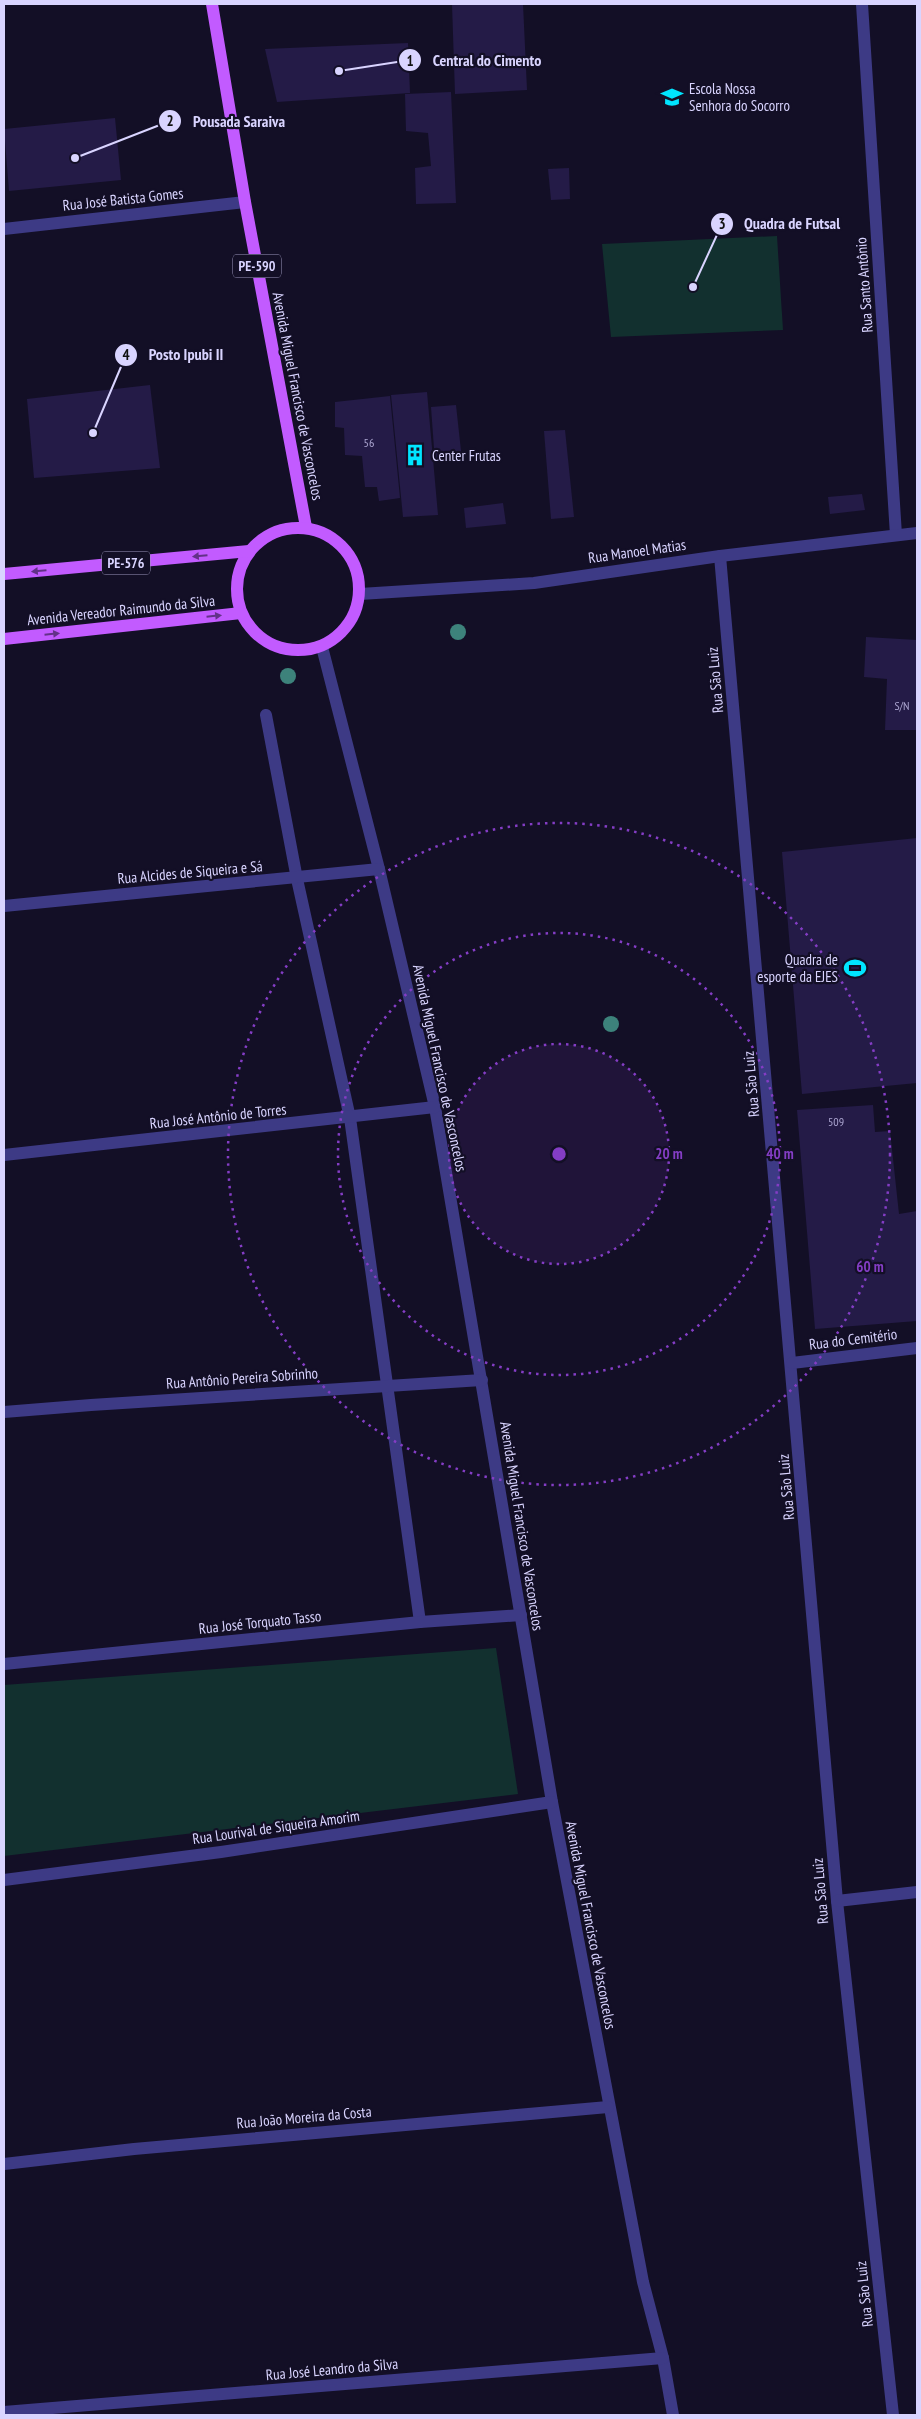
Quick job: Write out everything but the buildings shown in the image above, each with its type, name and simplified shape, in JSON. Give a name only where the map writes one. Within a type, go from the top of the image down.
[{"type":"main road","name":"Avenida Miguel Francisco de Vasconcelos","points":[[212,4],[245,202],[306,527]]},
{"type":"main road","points":[[306,527],[338,541],[358,568],[360,594],[346,629],[322,646],[291,651],[260,638],[241,613],[236,581],[249,551],[274,532],[306,527]]},
{"type":"main road","name":"PE-576","points":[[4,574],[249,551]]},
{"type":"main road","name":"Avenida Vereador Raimundo da Silva","points":[[4,639],[241,613]]},
{"type":"street","name":"Rua Santo Antônio","points":[[862,4],[896,535]]},
{"type":"street","name":"Rua José Batista Gomes","points":[[4,229],[245,202]]},
{"type":"street","name":"Rua Manoel Matias","points":[[360,594],[534,583],[720,556],[917,533]]},
{"type":"street","name":"Rua São Luiz","points":[[720,556],[792,1363],[837,1901],[893,2415]]},
{"type":"street","name":"Avenida Miguel Francisco de Vasconcelos","points":[[322,646],[379,869],[435,1107],[552,1802],[608,2107],[643,2282],[663,2358],[673,2415]]},
{"type":"street","points":[[266,716],[297,879],[350,1118],[420,1622]]},
{"type":"street","name":"Rua Alcides de Siqueira e Sá","points":[[4,906],[297,879],[379,869]]},
{"type":"street","name":"Rua José Antônio de Torres","points":[[4,1156],[435,1107]]},
{"type":"street","name":"Rua do Cemitério","points":[[792,1363],[917,1348]]},
{"type":"street","name":"Rua Antônio Pereira Sobrinho","points":[[4,1412],[91,1404],[482,1380]]},
{"type":"street","name":"Rua José Torquato Tasso","points":[[4,1664],[420,1622],[520,1615]]},
{"type":"street","name":"Rua Lourival de Siqueira Amorim","points":[[4,1880],[231,1850],[552,1802]]},
{"type":"street","points":[[837,1901],[917,1892]]},
{"type":"street","name":"Rua João Moreira da Costa","points":[[4,2164],[134,2149],[608,2107]]},
{"type":"street","name":"Rua José Leandro da Silva","points":[[4,2412],[663,2358]]},
{"type":"green space","points":[[777,236],[783,330],[611,337],[602,244]]},
{"type":"green space","points":[[496,1648],[518,1794],[4,1856],[4,1685]]},
{"type":"place","name":"Central do Cimento","points":[[339,71]]},
{"type":"place","name":"Escola Nossa Senhora do Socorro","points":[[672,97]]},
{"type":"place","name":"Pousada Saraiva","points":[[75,158]]},
{"type":"place","name":"Quadra de Futsal","points":[[693,287]]},
{"type":"place","name":"Posto Ipubi II","points":[[93,433]]},
{"type":"place","name":"Center Frutas","points":[[415,455]]},
{"type":"place","name":"Quadra de esporte da EJES","points":[[855,968]]}]
